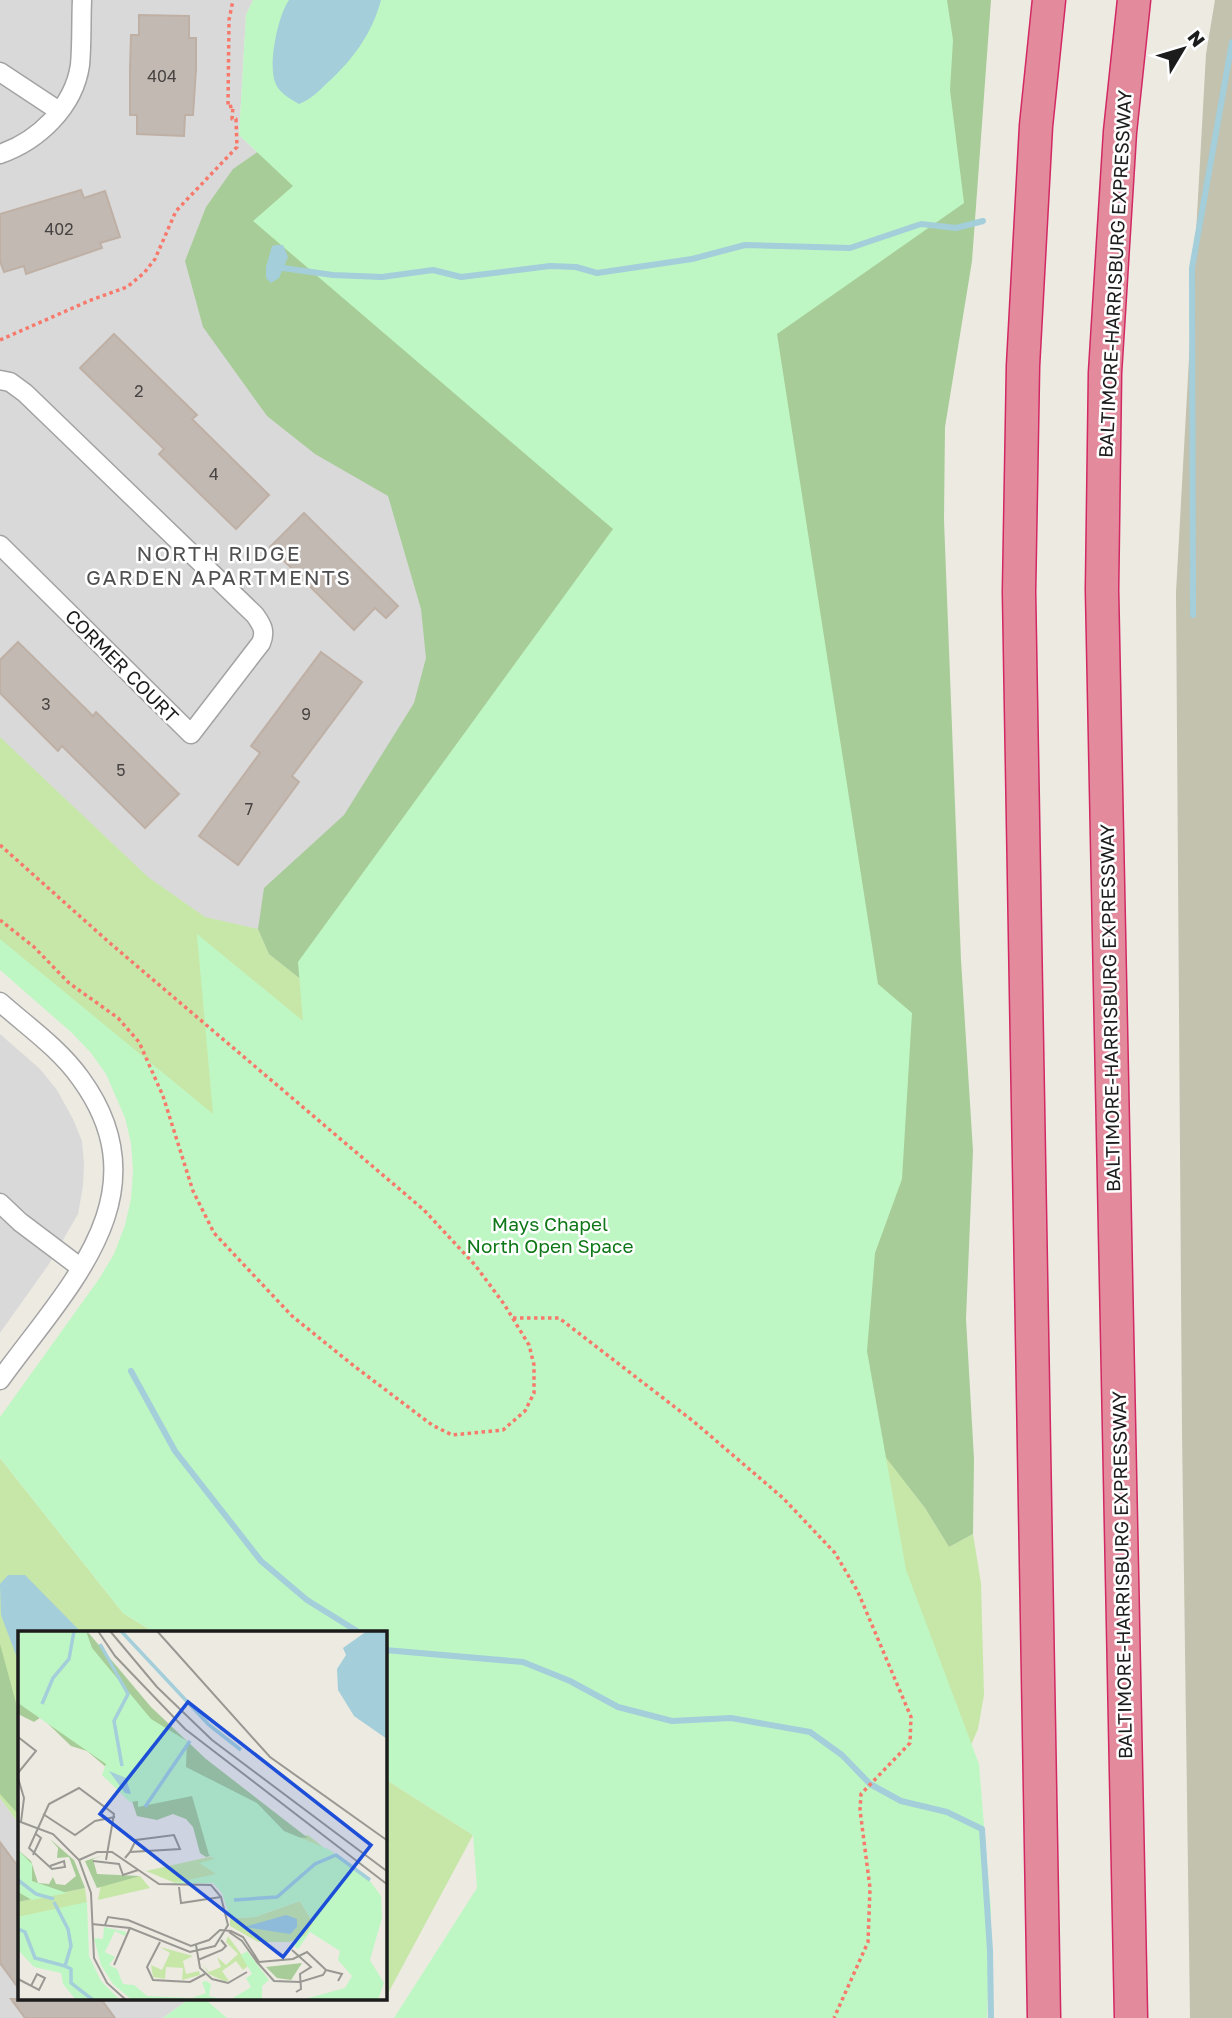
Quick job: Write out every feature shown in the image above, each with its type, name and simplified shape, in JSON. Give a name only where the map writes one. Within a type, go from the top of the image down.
[{"type":"highway","points":[[1044,2018],[1019,592],[1023,366],[1036,126],[1049,0]]},
{"type":"highway","name":"BALTIMORE-HARRISBURG EXPRESSWAY","points":[[1131,2018],[1102,590],[1106,359],[1120,132],[1134,0]]},
{"type":"street","points":[[0,154],[27,142],[44,129],[60,111],[74,88],[80,66],[82,0]]},
{"type":"street","points":[[0,72],[60,111]]},
{"type":"street","name":"CORMER COURT","points":[[0,380],[10,382],[25,393],[255,615],[265,634],[261,643],[191,734],[0,545]]},
{"type":"street","points":[[0,1002],[59,1054],[80,1077],[99,1107],[110,1135],[114,1161],[113,1194],[104,1224],[81,1268],[0,1380]]},
{"type":"street","points":[[0,1203],[20,1222],[81,1268]]},
{"type":"path","points":[[0,340],[127,287],[144,274],[155,259],[176,211],[237,147],[236,119],[232,119],[233,106],[228,107],[229,20],[233,0]]},
{"type":"path","points":[[0,845],[111,944],[424,1210],[475,1265],[529,1345],[534,1365],[534,1393],[525,1411],[503,1430],[452,1435],[432,1425],[292,1316],[214,1233],[192,1191],[163,1096],[139,1042],[118,1018],[68,983],[34,947],[0,920]]},
{"type":"path","points":[[513,1318],[559,1318],[693,1421],[783,1498],[835,1553],[858,1592],[911,1717],[910,1743],[861,1794],[860,1810],[870,1888],[868,1942],[834,2018]]},
{"type":"shaded area","name":"NORTH RIDGE GARDEN APARTMENTS","points":[[0,0],[253,0],[246,15],[239,135],[293,186],[613,529],[303,1022],[0,763]]},
{"type":"shaded area","points":[[1215,0],[1232,0],[1232,2018],[1190,2018],[1182,1430],[1176,592],[1206,54]]},
{"type":"shaded area","points":[[0,1034],[40,1069],[57,1090],[82,1141],[84,1164],[78,1214],[49,1264],[0,1333]]},
{"type":"shaded area","points":[[0,1798],[18,1823],[18,2000],[188,2000],[163,2018],[0,2018]]},
{"type":"green space","name":"Mays Chapel North Open Space","points":[[253,0],[947,0],[953,40],[950,90],[964,203],[777,334],[878,984],[912,1013],[902,1179],[875,1253],[867,1351],[906,1570],[979,1764],[991,1910],[987,2018],[394,2018],[477,1888],[473,1835],[387,1780],[387,1631],[152,1631],[123,1613],[0,1458],[0,1417],[114,1254],[131,1199],[133,1170],[131,1143],[125,1118],[106,1074],[72,1033],[0,970],[0,939],[213,1114],[197,934],[303,1021],[298,962],[613,529],[253,221],[293,186],[239,135],[246,15]]},
{"type":"green space","points":[[419,0],[991,0],[972,261],[945,427],[944,520],[961,960],[973,1151],[966,1319],[974,1459],[973,1534],[949,1547],[925,1508],[856,1419],[269,954],[258,929],[264,888],[344,815],[414,703],[426,658],[421,609],[388,496],[315,454],[267,416],[203,327],[185,261],[206,207],[233,169],[259,151]]},
{"type":"green space","points":[[0,737],[148,877],[205,917],[258,929],[269,954],[856,1418],[925,1508],[949,1547],[973,1534],[981,1583],[984,1695],[978,1729],[968,1752],[0,946]]},
{"type":"green space","points":[[0,1458],[123,1613],[152,1631],[18,1631],[18,1823],[0,1798]]},
{"type":"green space","points":[[0,1644],[18,1710],[18,1814],[0,1794]]},
{"type":"green space","points":[[387,1780],[473,1835],[387,1995]]},
{"type":"green space","points":[[188,2000],[206,2000],[227,2018],[163,2018]]},
{"type":"water","points":[[289,0],[381,0],[372,24],[352,56],[317,93],[299,104],[279,89],[273,74],[275,40]]},
{"type":"water","points":[[283,245],[288,257],[279,278],[271,283],[266,278],[266,267],[272,246]]},
{"type":"water","points":[[8,1575],[25,1575],[80,1631],[18,1631],[18,1660],[1,1615],[0,1584]]},
{"type":"building","points":[[139,15],[189,16],[189,38],[196,38],[196,69],[193,115],[185,115],[184,136],[137,134],[137,115],[130,115],[130,69],[131,35],[139,35]]},
{"type":"building","points":[[81,190],[84,198],[105,191],[120,237],[100,243],[102,248],[26,274],[24,266],[4,272],[0,261],[0,214]]},
{"type":"building","points":[[114,334],[197,415],[192,419],[269,495],[236,529],[159,454],[164,449],[80,368]]},
{"type":"building","points":[[304,513],[398,606],[386,618],[375,608],[354,630],[270,547]]},
{"type":"building","points":[[18,642],[93,716],[96,712],[179,794],[145,828],[62,746],[58,751],[0,693],[0,660]]},
{"type":"building","points":[[321,652],[362,682],[292,776],[299,782],[238,865],[199,836],[260,753],[251,746]]},
{"type":"building","points":[[0,1842],[18,1867],[18,1988],[0,1963]]},
{"type":"building","points":[[11,1999],[102,2000],[115,2018],[25,2018]]},
{"type":"waterway","points":[[1193,615],[1192,268],[1232,42]]},
{"type":"waterway","points":[[283,268],[333,275],[382,277],[433,270],[461,277],[550,266],[576,267],[597,273],[692,259],[745,245],[850,248],[921,224],[956,228],[983,221]]},
{"type":"waterway","points":[[131,1371],[175,1451],[261,1561],[307,1600],[357,1631]]},
{"type":"waterway","points":[[387,1650],[523,1662],[570,1681],[618,1707],[672,1721],[731,1718],[810,1732],[842,1755],[870,1784],[901,1801],[947,1812],[982,1829],[990,1951],[991,2018]]},
{"type":"district","name":"NORTH RIDGE GARDEN APARTMENTS","points":[[219,566]]}]
